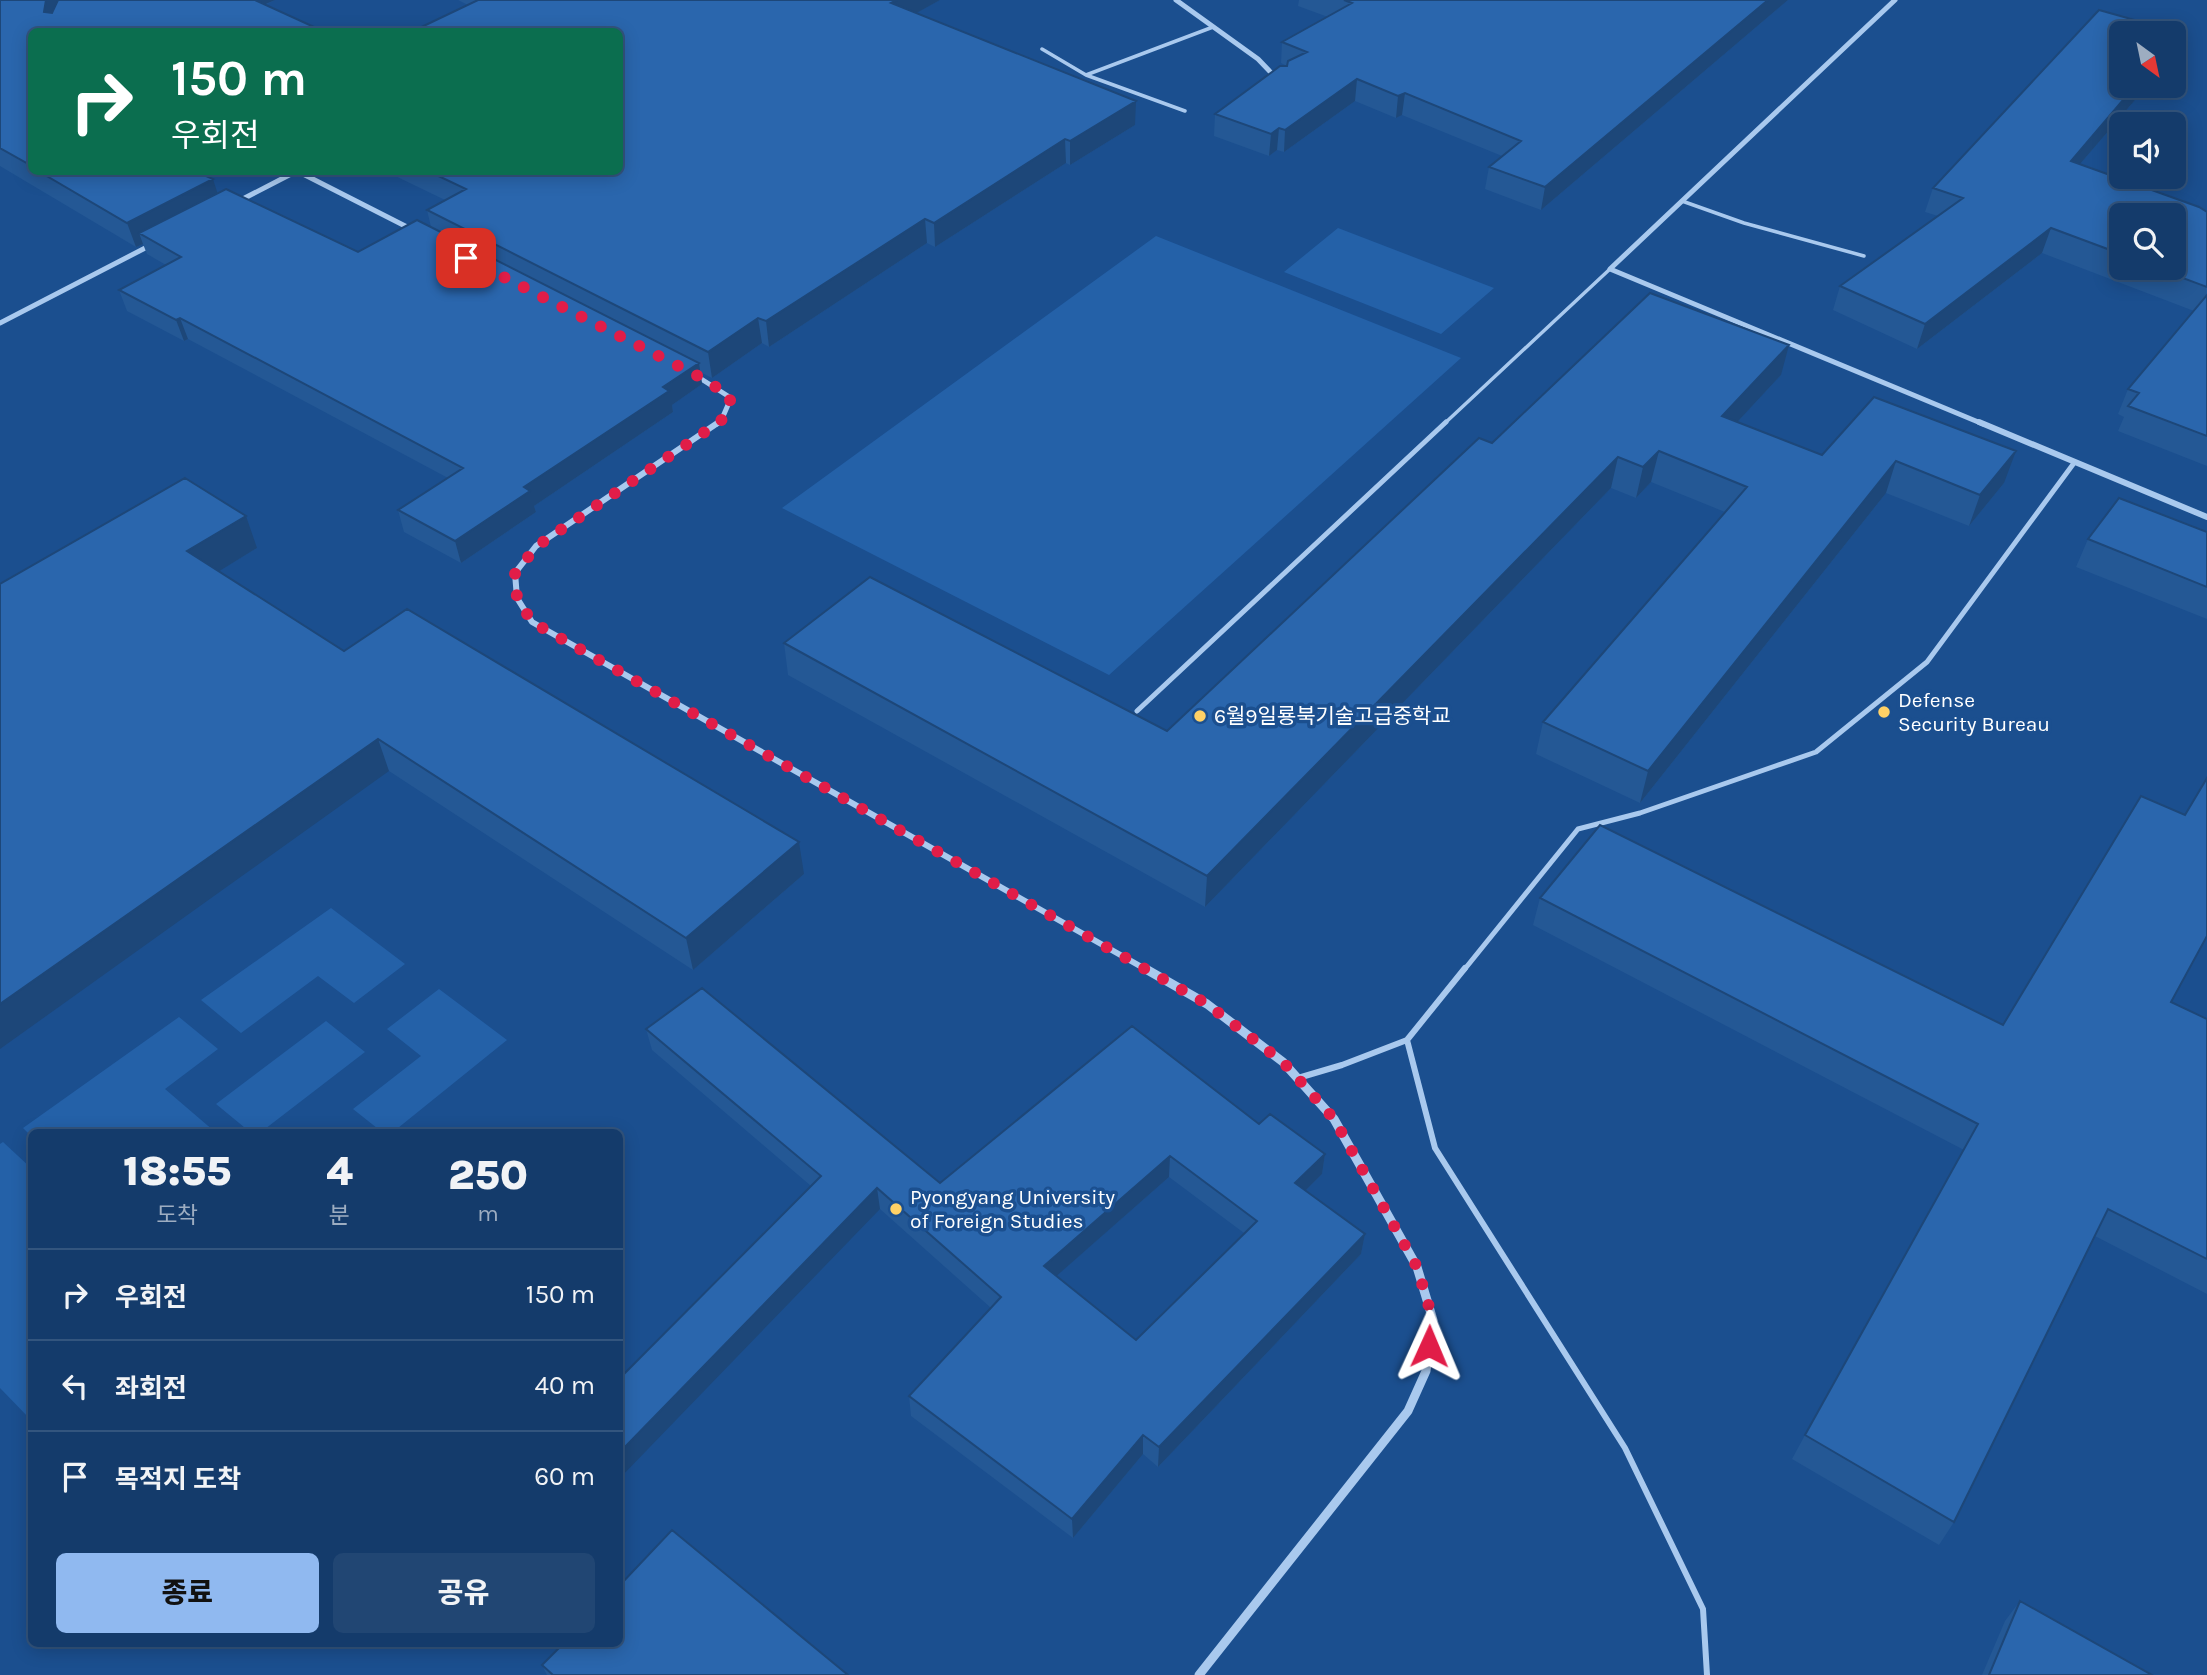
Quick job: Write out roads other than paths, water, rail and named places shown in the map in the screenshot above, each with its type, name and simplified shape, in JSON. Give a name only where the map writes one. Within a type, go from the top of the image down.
[{"type":"street","points":[[1176,0],[1258,59],[1282,84]]},
{"type":"street","points":[[1895,0],[1610,269],[2207,517]]},
{"type":"street","points":[[234,203],[291,175]]},
{"type":"street","points":[[303,175],[422,235]]},
{"type":"street","points":[[0,323],[160,241]]},
{"type":"street","points":[[681,368],[706,380],[731,398],[721,421],[537,546],[515,573],[517,598],[532,622],[1207,1004],[1283,1062],[1334,1119],[1417,1267],[1433,1320],[1426,1371],[1408,1411],[1199,1675]]},
{"type":"lane","points":[[1086,75],[1213,27]]},
{"type":"lane","points":[[1042,49],[1086,75],[1185,111]]},
{"type":"lane","points":[[1682,201],[1744,223],[1864,256]]},
{"type":"lane","points":[[1137,711],[1610,269]]},
{"type":"lane","points":[[1298,1079],[1407,1040],[1578,830],[1653,809],[1816,752],[1927,662],[2074,463]]},
{"type":"lane","points":[[1407,1040],[1435,1148],[1625,1448],[1703,1609],[1706,1675]]},
{"type":"place","name":"Defense Security Bureau","points":[[1884,712]]},
{"type":"place","name":"6월9일룡북기술고급중학교","points":[[1200,716]]},
{"type":"place","name":"Pyongyang University of Foreign Studies","points":[[896,1209]]}]
